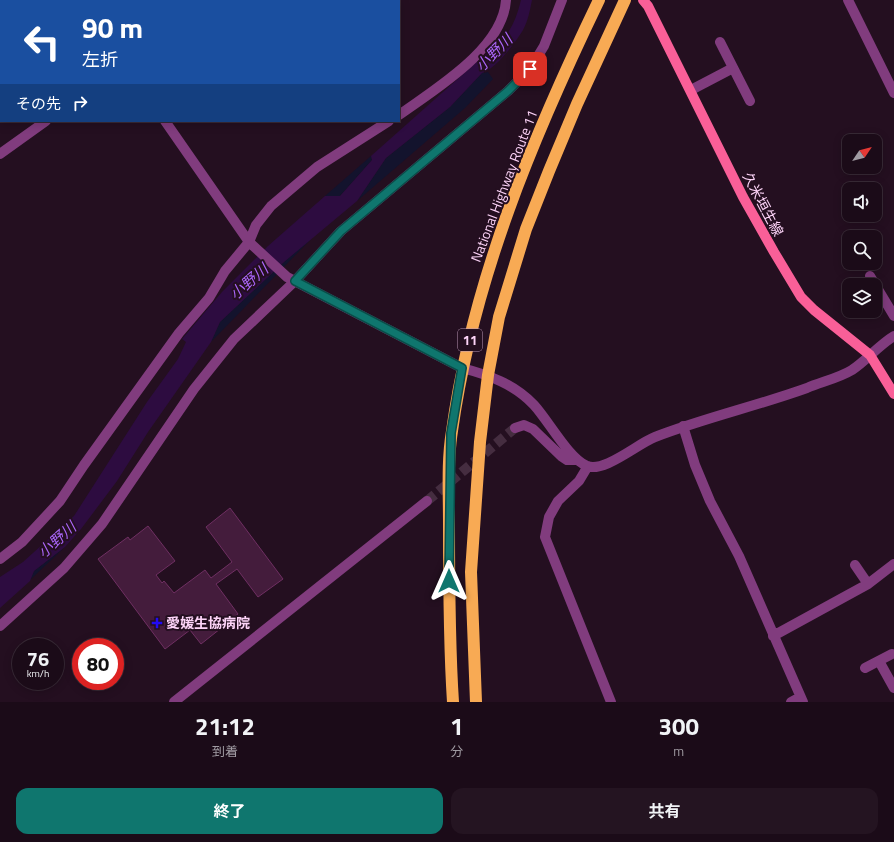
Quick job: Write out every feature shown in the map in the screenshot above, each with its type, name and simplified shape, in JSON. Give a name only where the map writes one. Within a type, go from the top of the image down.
[{"type":"highway","name":"National Highway Route 11","points":[[453,702],[450,646],[449,478],[451,433],[462,368],[488,268],[502,225],[538,134],[574,51],[599,0]]},
{"type":"highway","name":"11","points":[[476,702],[471,572],[480,442],[488,375],[499,317],[526,229],[576,104],[625,0]]},
{"type":"main road","name":"久米垣生線","points":[[647,2],[743,198],[802,297],[814,310],[870,355],[894,394]]},
{"type":"street","points":[[400,114],[452,76],[484,48],[497,28],[506,0]]},
{"type":"street","points":[[0,626],[64,568],[98,530],[194,389],[234,339],[291,279],[341,231],[508,91],[530,69],[544,46],[562,0]]},
{"type":"street","points":[[848,0],[890,73],[894,94]]},
{"type":"street","points":[[720,42],[750,101]]},
{"type":"street","points":[[691,90],[733,68]]},
{"type":"street","points":[[0,154],[45,122]]},
{"type":"street","points":[[166,122],[249,242],[291,279],[462,368],[488,375],[511,386],[533,404],[577,460],[588,466],[600,467],[652,438],[683,426],[786,396],[834,378],[852,370],[894,336]]},
{"type":"street","points":[[0,559],[22,542],[60,501],[84,465],[179,333],[209,298],[225,271],[249,242],[256,225],[271,206],[317,167],[388,122]]},
{"type":"street","points":[[870,276],[894,316]]},
{"type":"street","points":[[515,428],[524,425],[533,428],[561,456],[567,460],[577,460]]},
{"type":"street","points":[[683,426],[695,465],[710,501],[739,556],[802,699],[791,702]]},
{"type":"street","points":[[588,466],[579,481],[558,501],[548,517],[545,537],[611,702]]},
{"type":"street","points":[[174,702],[427,501]]},
{"type":"street","points":[[774,636],[868,584],[894,564]]},
{"type":"street","points":[[856,565],[868,584]]},
{"type":"street","points":[[865,668],[892,654]]},
{"type":"street","points":[[878,661],[894,688]]},
{"type":"shaded area","points":[[488,72],[493,79],[465,108],[357,201],[386,158],[450,107],[482,73]]},
{"type":"shaded area","points":[[371,156],[372,160],[340,196],[325,196]]},
{"type":"shaded area","points":[[312,238],[211,342],[220,322]]},
{"type":"shaded area","points":[[65,547],[30,580],[34,571]]},
{"type":"water","name":"小野川","points":[[521,0],[532,0],[528,19],[520,35],[505,55],[493,67],[482,73],[450,107],[386,158],[357,201],[284,262],[220,322],[211,342],[148,432],[117,481],[81,529],[65,547],[34,571],[30,581],[0,608],[0,577],[23,562],[74,516],[147,402],[178,359],[186,342],[182,339],[222,292],[268,246],[325,196],[340,196],[372,160],[371,156],[495,47],[510,30]]},
{"type":"building","points":[[230,508],[283,579],[258,597],[237,569],[216,584],[238,614],[225,624],[222,620],[216,624],[220,629],[201,644],[190,630],[165,649],[98,559],[128,537],[130,540],[148,526],[175,561],[156,575],[162,583],[164,581],[174,593],[205,570],[211,578],[232,562],[206,527]]},
{"type":"tunnel","points":[[427,501],[515,428]]},
{"type":"place","name":"愛媛生協病院","points":[[157,623]]},
{"type":"route","points":[[449,581],[449,478],[451,433],[462,368],[295,281],[341,231],[508,91],[530,69]]}]
